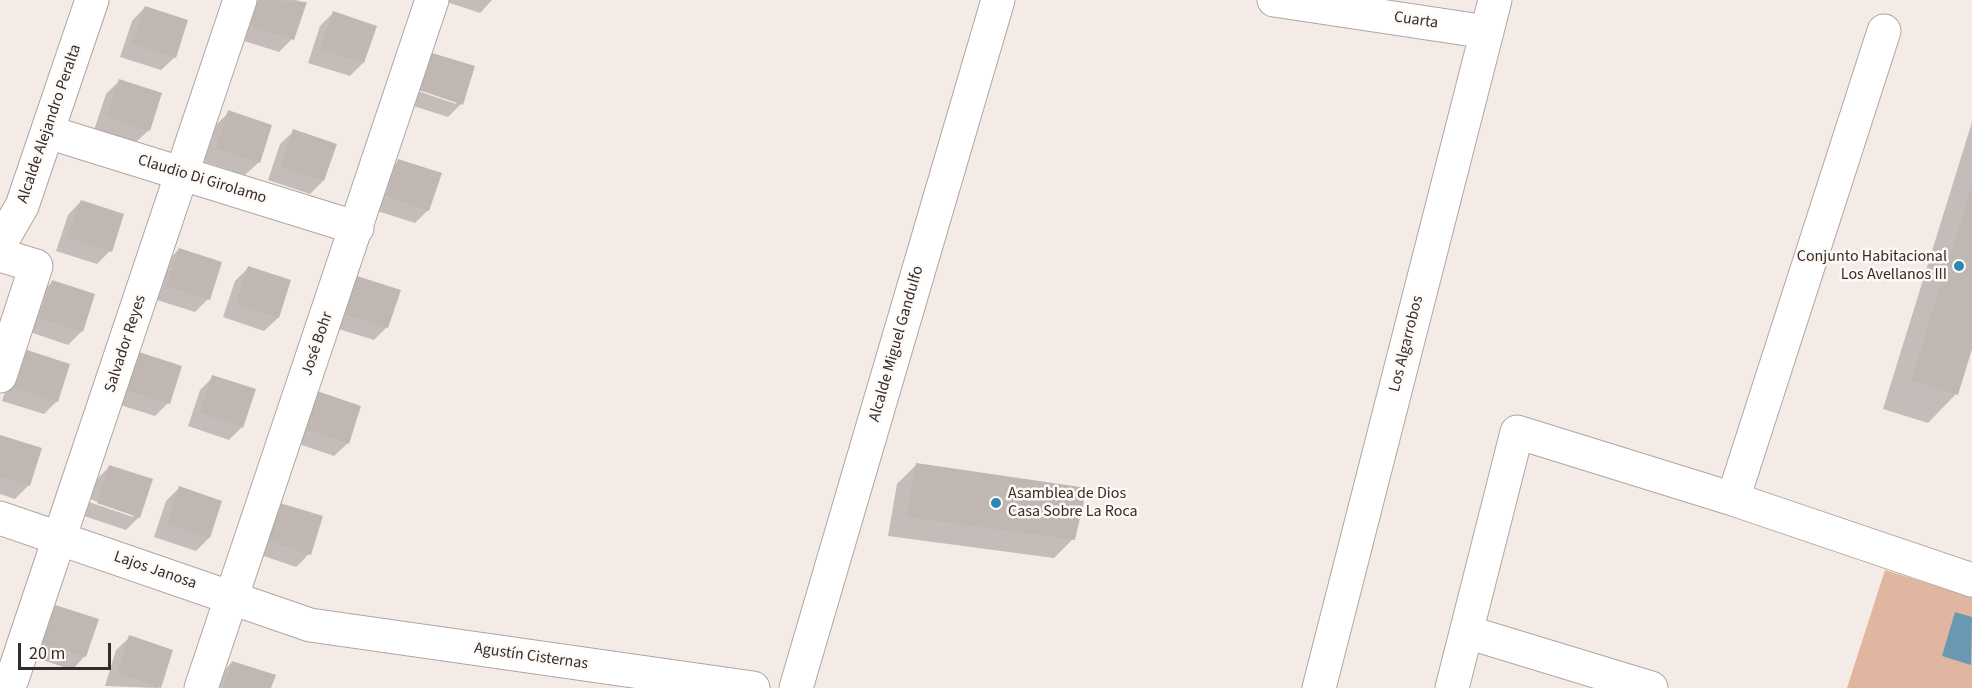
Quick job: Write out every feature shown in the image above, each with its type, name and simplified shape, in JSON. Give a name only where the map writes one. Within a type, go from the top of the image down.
[{"type":"street","name":"Alcalde Alejandro Peralta","points":[[0,244],[22,206],[92,0]]},
{"type":"street","name":"Salvador Reyes","points":[[9,688],[61,539],[240,0]]},
{"type":"street","name":"José Bohr","points":[[201,688],[432,0]]},
{"type":"street","name":"Alcalde Miguel Gandulfo","points":[[796,688],[998,0]]},
{"type":"street","name":"Cuarta","points":[[1274,0],[1487,32]]},
{"type":"street","name":"Los Algarrobos","points":[[1319,688],[1496,0]]},
{"type":"street","points":[[1732,500],[1884,31]]},
{"type":"street","name":"Claudio Di Girolamo","points":[[48,132],[357,228]]},
{"type":"street","points":[[0,255],[36,266],[0,376]]},
{"type":"street","points":[[1452,688],[1517,432],[1732,500],[1972,580]]},
{"type":"street","name":"Lajos Janosa","points":[[0,518],[310,625]]},
{"type":"street","name":"Agustín Cisternas","points":[[310,625],[753,688]]},
{"type":"street","points":[[1467,632],[1652,688]]},
{"type":"shaded area","points":[[1885,570],[1972,597],[1972,688],[1847,688]]},
{"type":"water","points":[[1955,612],[1972,617],[1971,665],[1942,656]]},
{"type":"building","points":[[259,0],[307,2],[294,40],[250,26]]},
{"type":"building","points":[[145,6],[188,20],[176,58],[132,44]]},
{"type":"building","points":[[333,11],[377,26],[364,63],[320,49]]},
{"type":"building","points":[[432,53],[475,66],[463,105],[419,90]]},
{"type":"building","points":[[119,79],[162,93],[150,131],[107,117]]},
{"type":"building","points":[[228,110],[272,125],[260,163],[216,149]]},
{"type":"building","points":[[293,129],[337,144],[324,181],[280,167]]},
{"type":"building","points":[[398,159],[442,173],[429,211],[386,196]]},
{"type":"building","name":"Conjunto Habitacional Los Avellanos III","points":[[1972,185],[1972,349],[1958,395],[1911,380]]},
{"type":"building","points":[[81,200],[124,214],[112,252],[68,237]]},
{"type":"building","points":[[179,248],[222,262],[210,300],[166,286]]},
{"type":"building","points":[[248,266],[291,280],[279,318],[236,304]]},
{"type":"building","points":[[357,276],[401,290],[388,328],[345,314]]},
{"type":"building","points":[[52,280],[95,294],[83,332],[39,318]]},
{"type":"building","points":[[27,350],[70,364],[58,402],[15,388]]},
{"type":"building","points":[[139,352],[182,366],[170,404],[126,390]]},
{"type":"building","points":[[212,375],[256,389],[243,428],[200,413]]},
{"type":"building","points":[[317,391],[361,406],[349,444],[306,429]]},
{"type":"building","points":[[0,435],[42,448],[30,486],[0,477]]},
{"type":"building","name":"Asamblea de Dios Casa Sobre La Roca","points":[[916,463],[1087,488],[1075,540],[906,517]]},
{"type":"building","points":[[109,465],[153,479],[140,518],[97,503]]},
{"type":"building","points":[[179,486],[222,501],[210,538],[167,524]]},
{"type":"building","points":[[280,503],[323,516],[311,555],[267,540]]},
{"type":"building","points":[[55,605],[99,619],[86,657],[43,643]]},
{"type":"building","points":[[129,635],[173,650],[161,688],[117,673]]},
{"type":"building","points":[[232,661],[276,675],[271,688],[223,688]]},
{"type":"place","name":"Conjunto Habitacional Los Avellanos III","points":[[1959,266]]},
{"type":"place","name":"Asamblea de Dios Casa Sobre La Roca","points":[[996,503]]}]
